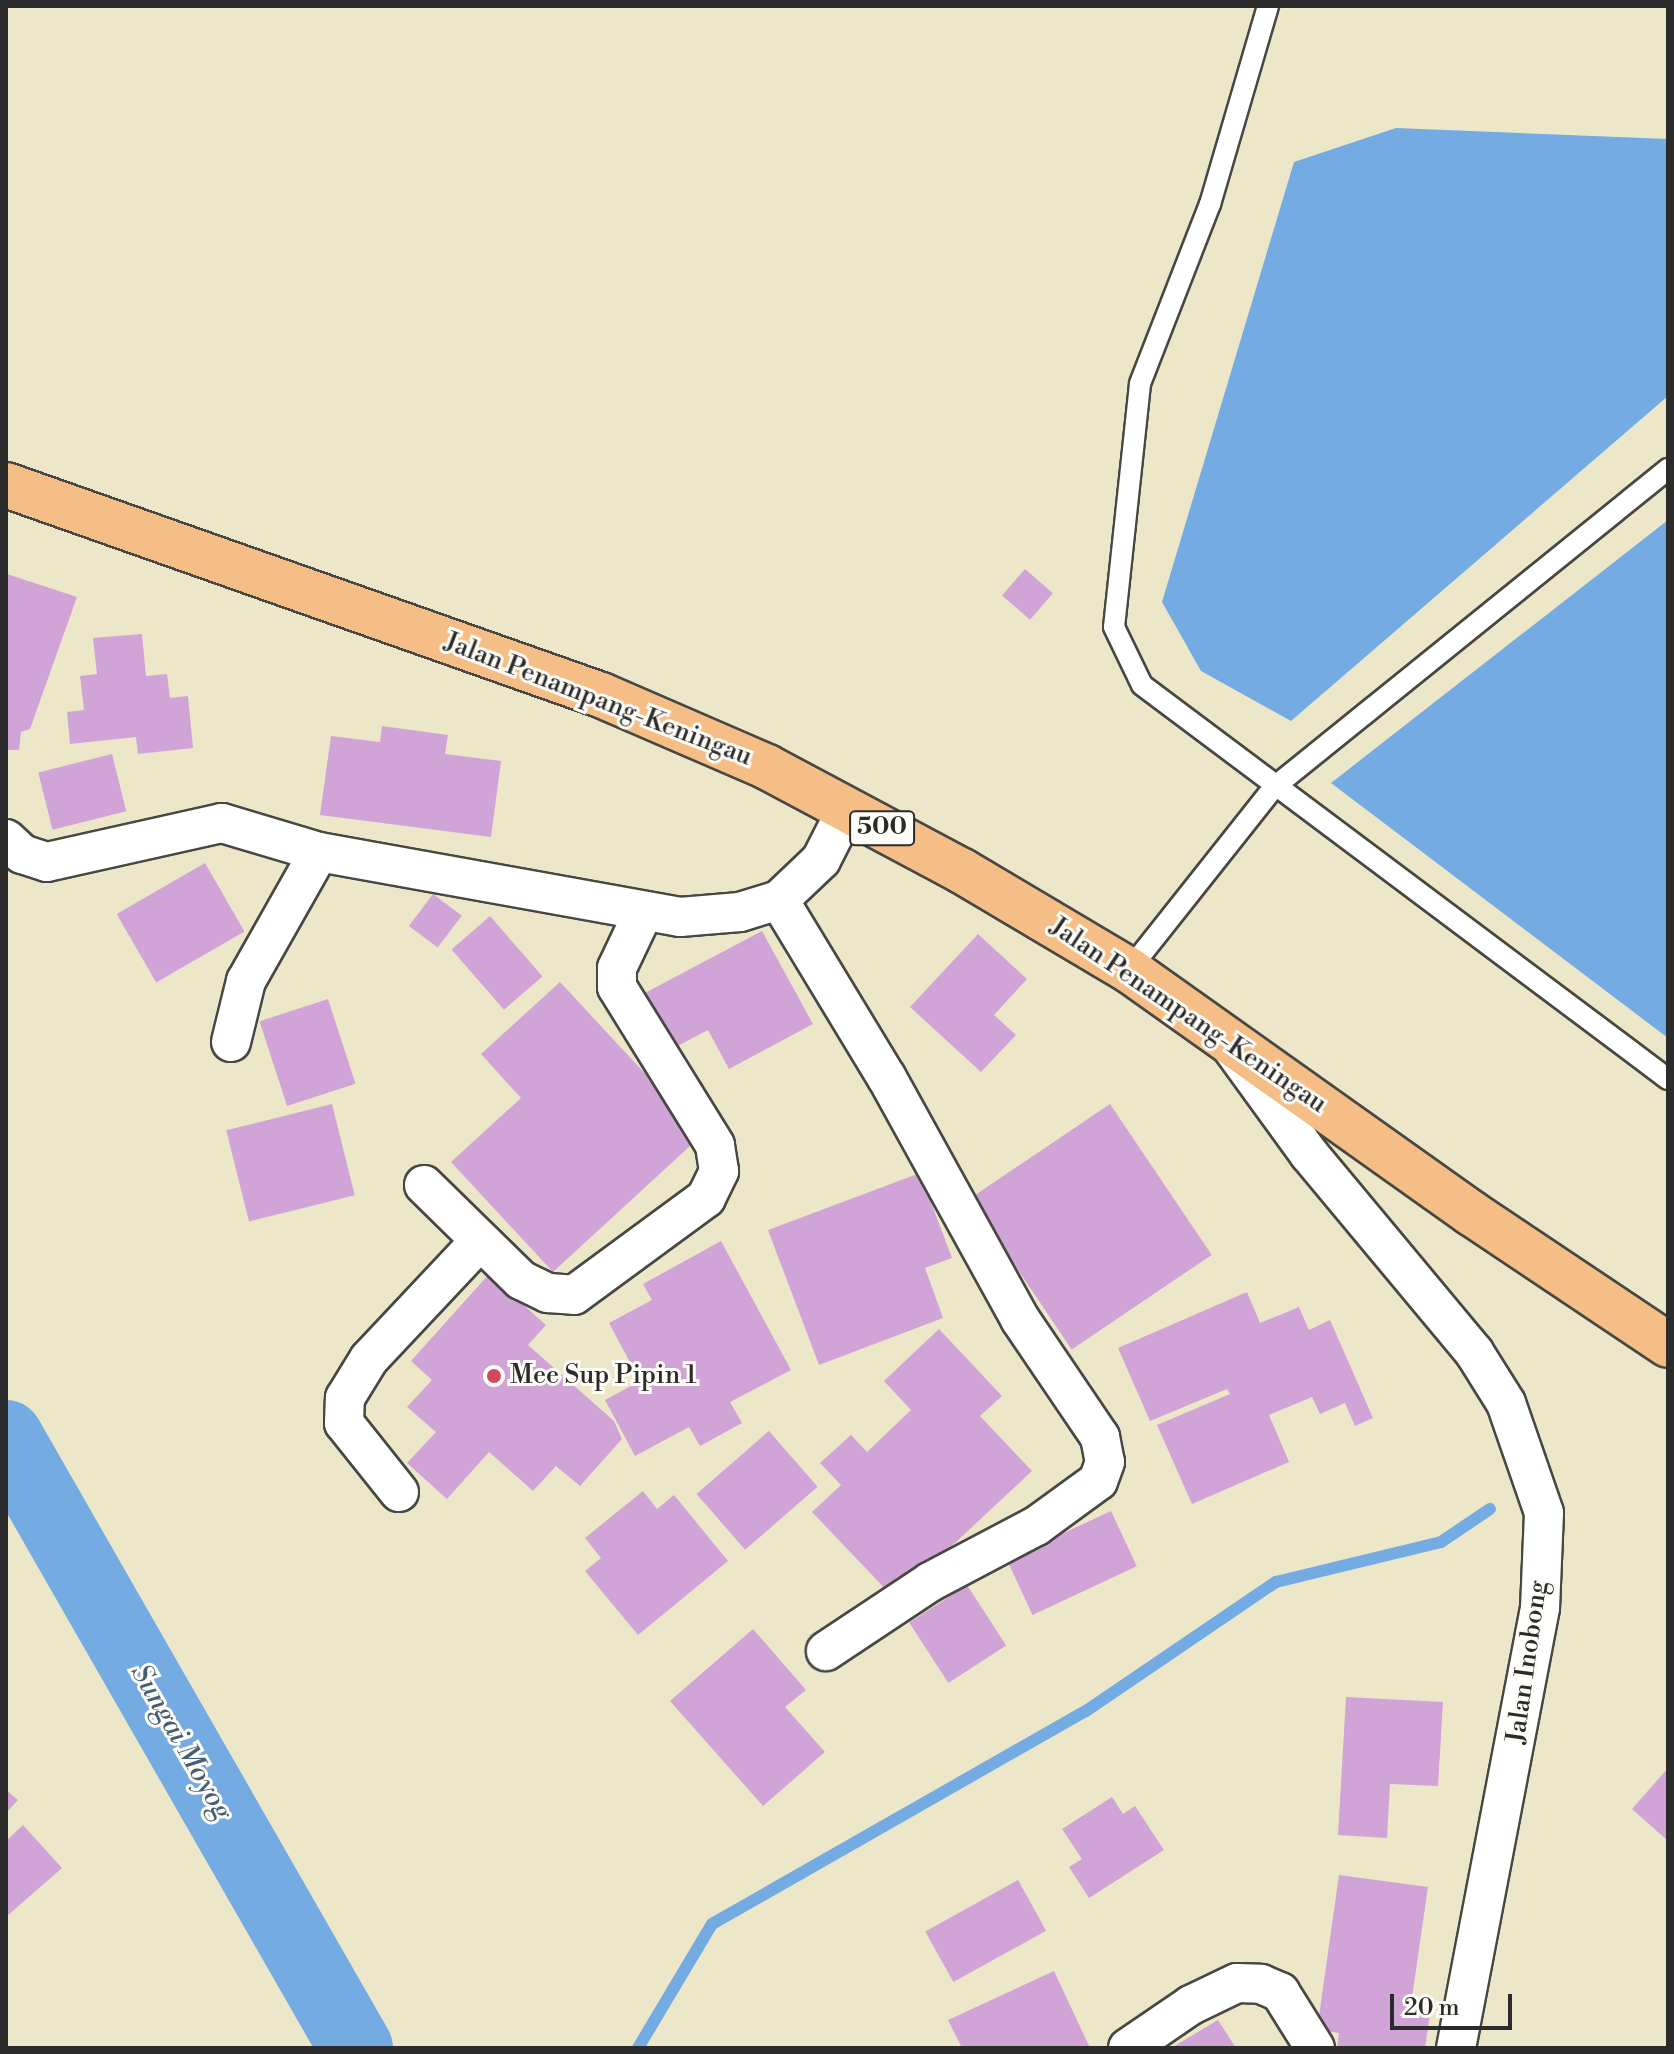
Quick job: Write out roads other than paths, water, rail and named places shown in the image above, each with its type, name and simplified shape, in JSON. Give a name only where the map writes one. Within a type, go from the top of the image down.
[{"type":"main road","name":"Jalan Penampang-Keningau","points":[[6,485],[287,588],[601,695],[767,767],[847,809],[1129,970],[1471,1213],[1668,1345]]},
{"type":"street","points":[[6,839],[22,854],[47,862],[222,823],[319,852],[644,911],[709,915],[779,900],[821,860],[847,809]]},
{"type":"street","points":[[231,1042],[246,981],[319,852]]},
{"type":"street","points":[[779,900],[887,1078],[1020,1319],[1100,1437],[1105,1462],[1098,1481],[1036,1526],[930,1582],[826,1651]]},
{"type":"street","points":[[424,1185],[521,1280],[548,1293],[574,1295],[706,1198],[719,1171],[715,1145],[617,987],[617,968],[644,911]]},
{"type":"street","name":"Jalan Inobong","points":[[1225,1038],[1309,1154],[1474,1352],[1506,1403],[1544,1513],[1540,1608],[1456,2048]]},
{"type":"street","points":[[399,1492],[344,1423],[345,1398],[369,1359],[480,1241]]},
{"type":"street","points":[[1128,2048],[1191,2005],[1237,1983],[1261,1984],[1280,1992],[1315,2048]]},
{"type":"lane","points":[[1268,6],[1210,204],[1140,384],[1114,627],[1142,685],[1273,788],[1668,1079]]},
{"type":"lane","points":[[1129,970],[1273,788],[1668,469]]},
{"type":"water","points":[[1396,128],[1668,139],[1668,396],[1291,721],[1201,671],[1162,602],[1294,162]]},
{"type":"water","points":[[1668,520],[1668,1038],[1331,783]]},
{"type":"waterway","name":"Sungai Moyog","points":[[6,1437],[356,2048]]},
{"type":"waterway","points":[[638,2048],[712,1924],[1086,1711],[1276,1582],[1441,1542],[1490,1509]]},
{"type":"place","name":"Mee Sup Pipin 1","points":[[494,1376]]}]
